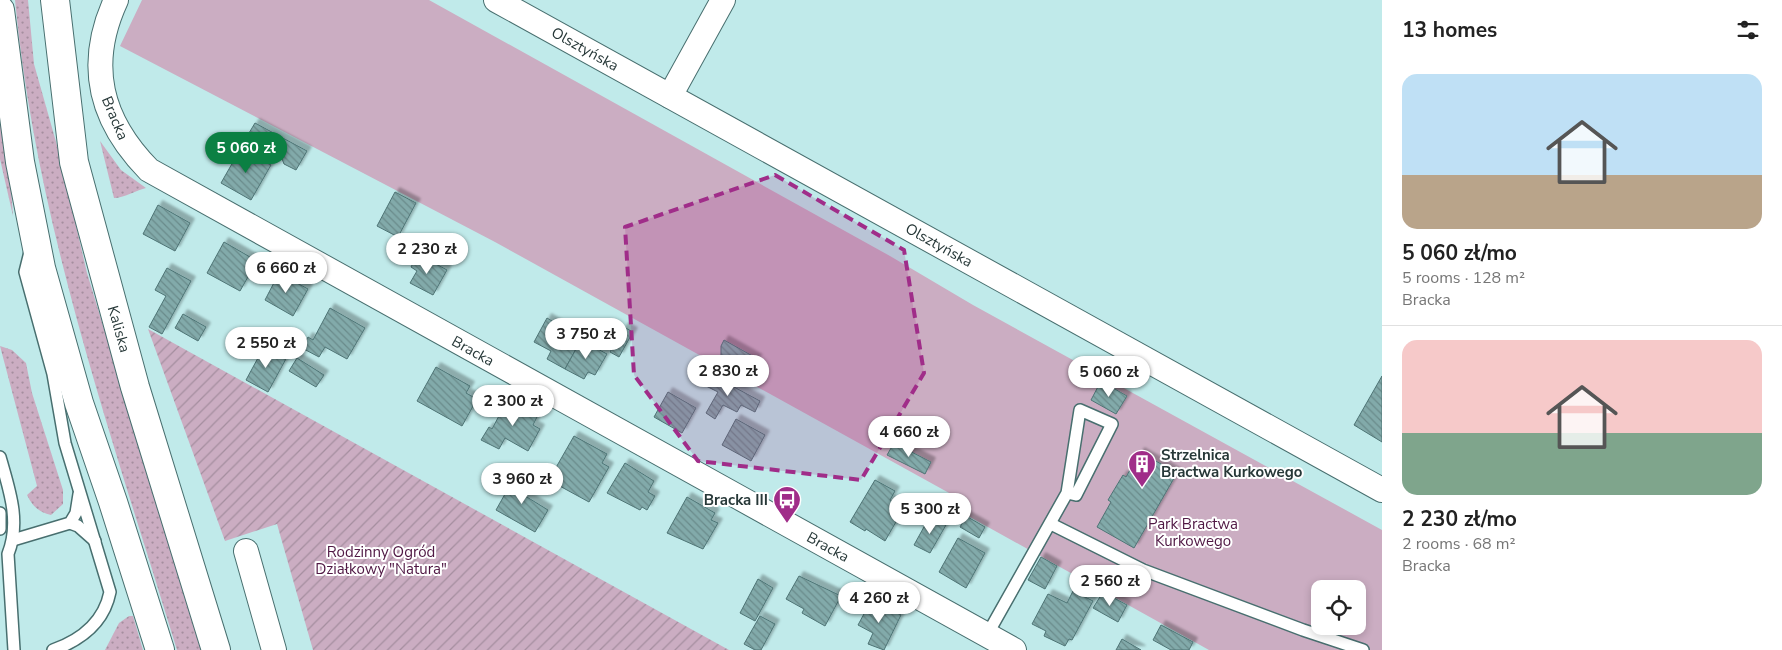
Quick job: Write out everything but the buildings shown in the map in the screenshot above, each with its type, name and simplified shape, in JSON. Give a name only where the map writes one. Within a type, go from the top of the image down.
[{"type":"main road","name":"Kaliska","points":[[55,0],[62,72],[77,172],[135,387],[216,650]]},
{"type":"main road","points":[[0,10],[20,162],[41,268],[79,403],[160,650]]},
{"type":"street","name":"Bracka","points":[[116,0],[103,38],[100,62],[104,96],[115,126],[128,149],[149,170],[1014,650]]},
{"type":"street","name":"Olsztyńska","points":[[496,0],[1382,490]]},
{"type":"street","points":[[670,96],[723,0]]},
{"type":"street","points":[[246,551],[274,650]]},
{"type":"lane","points":[[34,234],[25,272],[53,374],[65,443],[110,592],[104,613],[75,642],[56,650]]},
{"type":"lane","points":[[987,635],[1068,493],[1080,410],[1112,424],[1076,495],[1068,493]]},
{"type":"lane","points":[[0,457],[14,515],[13,540],[4,555],[14,650]]},
{"type":"lane","points":[[70,523],[76,513],[80,490]]},
{"type":"lane","points":[[0,513],[0,529]]},
{"type":"lane","points":[[13,540],[70,523],[78,526],[96,542]]},
{"type":"lane","points":[[1051,524],[1143,570],[1295,627],[1363,650]]},
{"type":"highlighted area","points":[[775,175],[904,250],[924,373],[861,480],[698,461],[634,375],[625,227]]},
{"type":"green space","points":[[15,0],[28,0],[34,64],[60,156],[87,273],[202,650],[177,650],[103,410],[58,248],[40,166],[25,83]]},
{"type":"green space","name":"Park Bractwa Kurkowego","points":[[142,0],[429,0],[890,256],[973,305],[1382,530],[1382,650],[1209,650],[961,512],[960,499],[495,242],[120,46]]},
{"type":"green space","points":[[0,99],[8,147],[13,216],[0,159]]},
{"type":"green space","points":[[100,141],[121,170],[146,188],[114,198]]},
{"type":"green space","name":"Rodzinny Ogród Działkowy \"Natura\"","points":[[148,329],[729,650],[313,650],[277,524],[225,541]]},
{"type":"green space","points":[[0,346],[12,350],[26,363],[32,393],[63,490],[63,504],[51,515],[37,508],[27,495],[37,486]]},
{"type":"green space","points":[[129,616],[133,616],[143,650],[105,650],[119,623]]},
{"type":"place","name":"Strzelnica Bractwa Kurkowego","points":[[1142,488]]},
{"type":"place","name":"Bracka III","points":[[787,524]]}]
